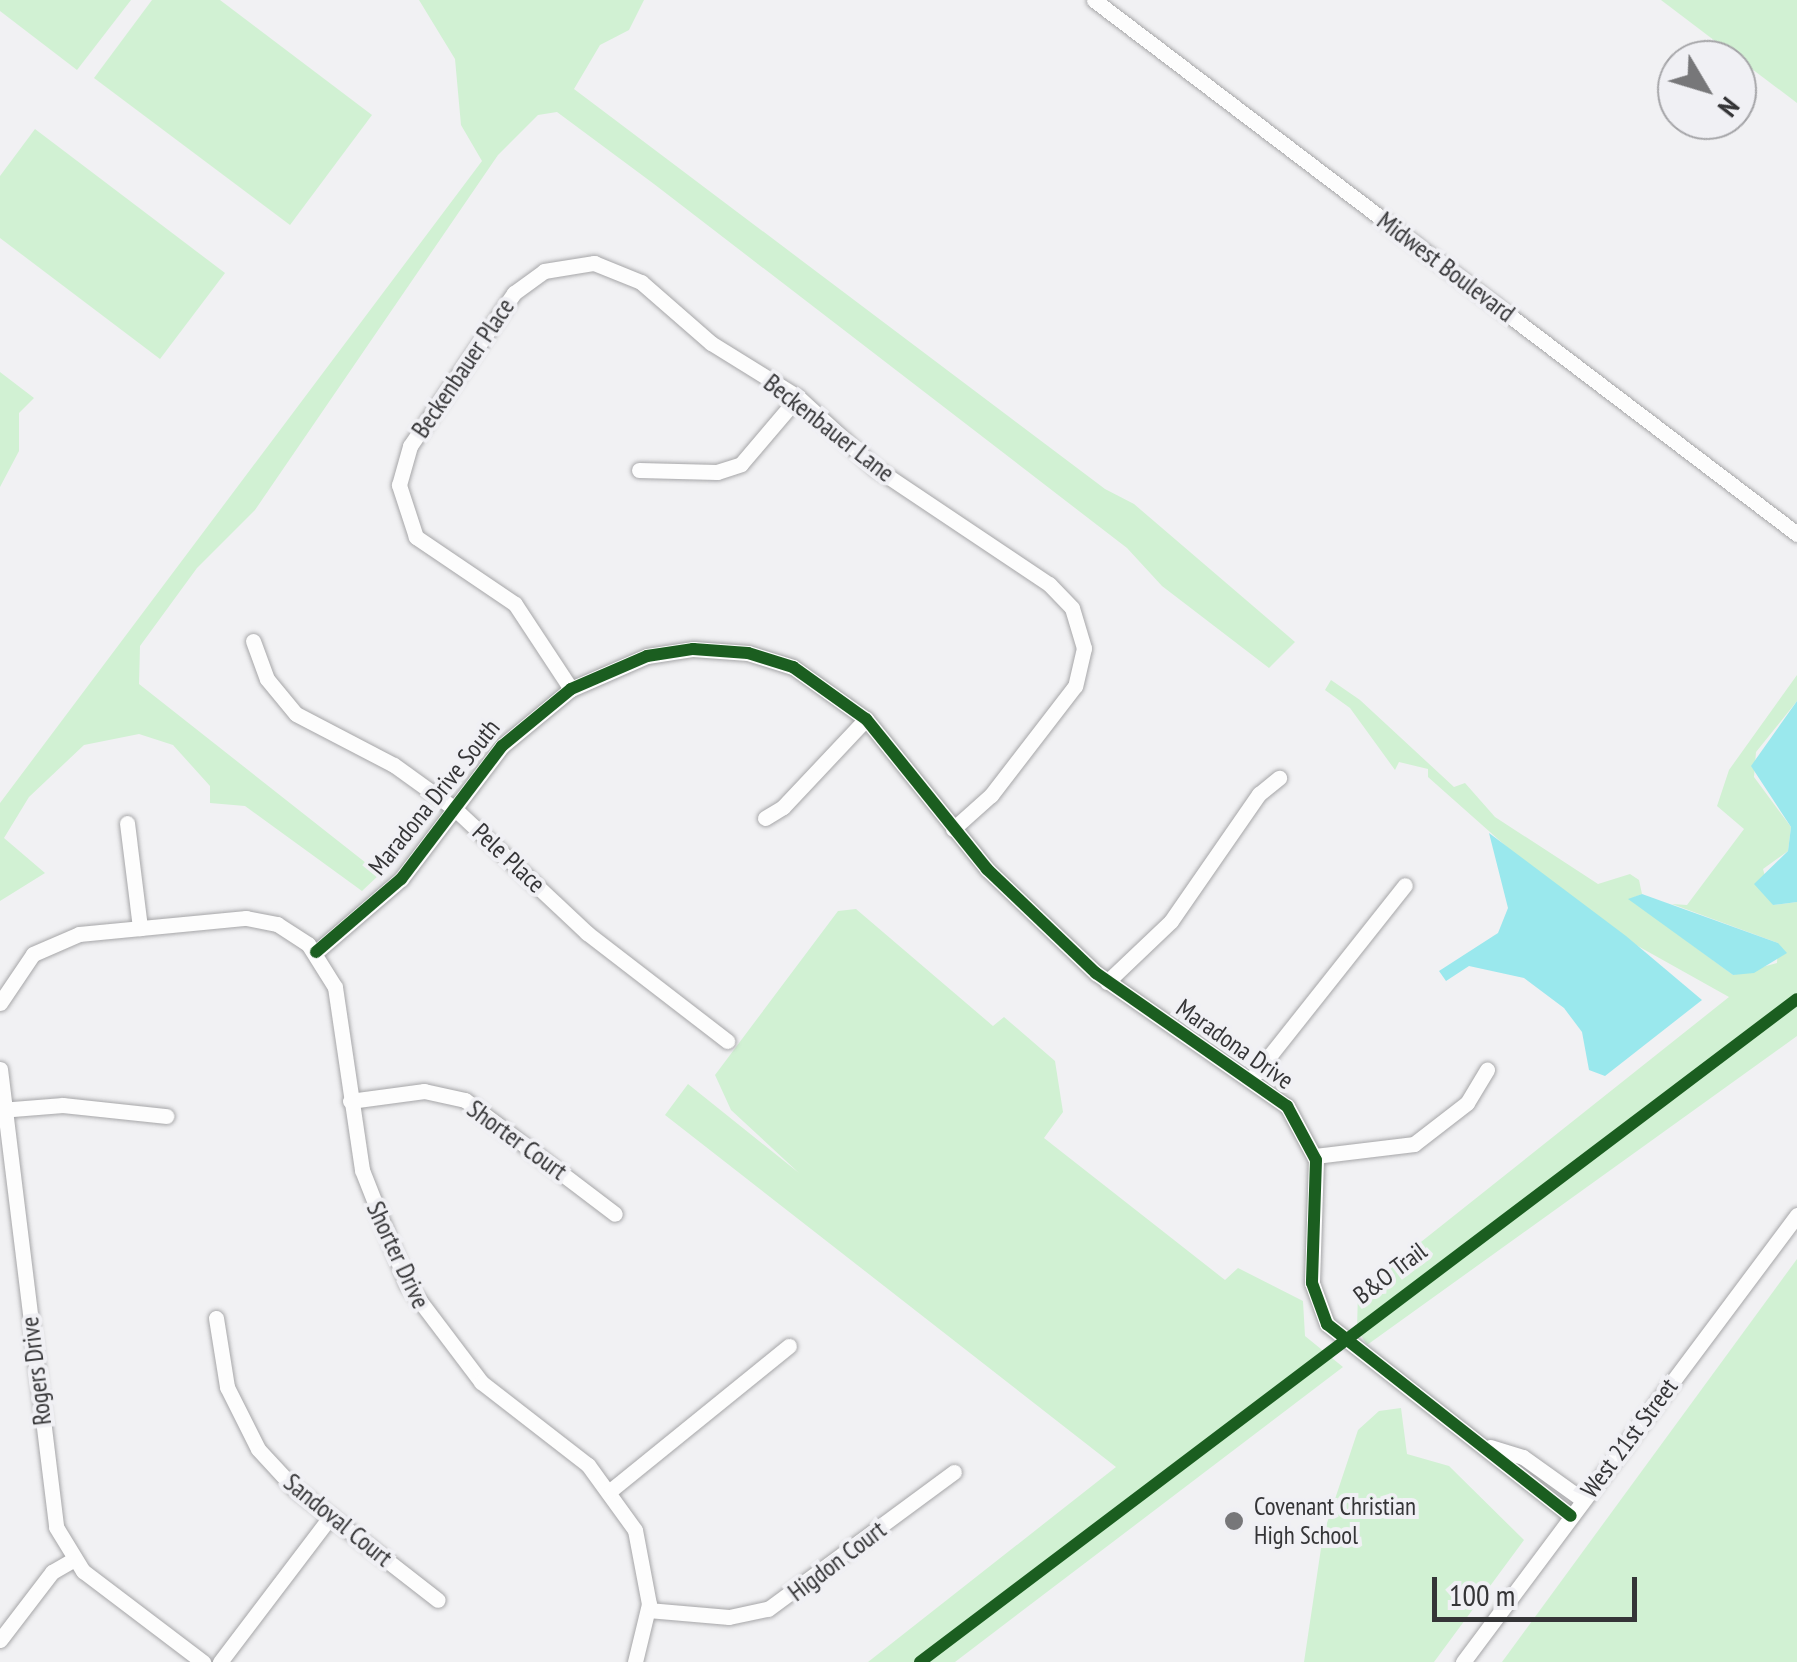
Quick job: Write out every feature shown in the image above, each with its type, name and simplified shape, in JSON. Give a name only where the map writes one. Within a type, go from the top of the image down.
[{"type":"street","name":"Midwest Boulevard","points":[[1094,0],[1797,534]]},
{"type":"street","name":"Beckenbauer Lane","points":[[550,269],[594,263],[628,273],[711,342],[798,397],[874,467],[1054,587],[1082,631],[1083,661],[1075,686],[991,795],[953,828]]},
{"type":"street","name":"Beckenbauer Place","points":[[550,269],[504,306],[410,446],[398,484],[416,537],[510,599],[570,688]]},
{"type":"street","points":[[639,470],[735,467],[756,452],[798,397]]},
{"type":"street","name":"Pele Place","points":[[253,642],[270,684],[301,718],[394,765],[455,809],[587,933],[727,1041]]},
{"type":"street","name":"Maradona Drive South","points":[[316,952],[401,879],[519,728],[570,688],[647,656],[729,650],[802,671],[866,719]]},
{"type":"street","points":[[764,818],[791,800],[866,719]]},
{"type":"street","name":"Maradona Drive","points":[[866,719],[953,828],[1107,982],[1252,1078],[1291,1111],[1315,1156],[1319,1185],[1312,1283],[1327,1324],[1571,1516]]},
{"type":"street","points":[[1107,982],[1172,921],[1259,794],[1280,778]]},
{"type":"street","points":[[127,823],[140,928]]},
{"type":"street","points":[[1252,1078],[1406,885]]},
{"type":"street","points":[[0,1004],[23,962],[48,943],[140,928],[259,919],[288,930],[316,952]]},
{"type":"street","name":"Shorter Drive","points":[[316,952],[334,987],[366,1184],[407,1284],[454,1351],[522,1418],[611,1490]]},
{"type":"street","name":"Rogers Drive","points":[[0,1069],[55,1522],[73,1560]]},
{"type":"street","points":[[1315,1156],[1414,1144],[1468,1102],[1486,1070]]},
{"type":"street","name":"Shorter Court","points":[[350,1101],[424,1092],[466,1100],[615,1214]]},
{"type":"street","points":[[2,1110],[63,1106],[166,1116]]},
{"type":"street","name":"West 21st Street","points":[[1463,1662],[1797,1216]]},
{"type":"street","name":"Sandoval Court","points":[[216,1318],[221,1368],[245,1428],[280,1474],[438,1600]]},
{"type":"street","points":[[635,1662],[648,1610],[639,1543],[611,1490],[788,1346]]},
{"type":"street","name":"Maradona Drive","points":[[1481,1444],[1523,1457],[1583,1500]]},
{"type":"street","name":"Higdon Court","points":[[648,1610],[736,1617],[780,1604],[954,1472]]},
{"type":"street","points":[[220,1662],[330,1516]]},
{"type":"street","points":[[0,1640],[52,1572],[73,1560],[203,1662]]},
{"type":"green space","points":[[0,0],[131,0],[77,70],[0,11]]},
{"type":"green space","points":[[152,0],[220,0],[372,115],[290,225],[94,78]]},
{"type":"green space","points":[[419,0],[644,0],[629,30],[600,45],[574,89],[1105,489],[1134,504],[1295,642],[1269,668],[1162,586],[1127,548],[654,184],[557,112],[538,115],[498,155],[255,510],[197,568],[140,646],[139,684],[380,874],[362,891],[245,806],[210,803],[210,786],[173,745],[139,734],[84,745],[29,797],[4,838],[45,873],[0,901],[0,803],[482,161],[461,125],[455,59]]},
{"type":"green space","points":[[1661,0],[1797,0],[1797,103],[1757,73],[1757,40],[1714,40]]},
{"type":"green space","points":[[35,129],[225,273],[160,359],[0,238],[0,176]]},
{"type":"green space","points":[[0,372],[34,398],[19,413],[19,451],[0,487]]},
{"type":"green space","points":[[1797,675],[1797,701],[1756,752],[1754,777],[1791,827],[1788,851],[1763,869],[1773,905],[1797,902],[1797,1036],[1367,1345],[1357,1329],[1358,1292],[1729,997],[1636,945],[1543,879],[1428,777],[1428,769],[1399,762],[1395,770],[1350,708],[1325,690],[1331,680],[1360,700],[1454,787],[1465,783],[1495,817],[1598,884],[1630,874],[1639,880],[1642,894],[1630,899],[1733,975],[1777,963],[1778,943],[1672,904],[1687,905],[1744,829],[1717,806],[1729,770]]},
{"type":"green space","points":[[856,909],[993,1026],[1004,1017],[1055,1061],[1063,1112],[1044,1138],[1225,1280],[1238,1268],[1303,1301],[1305,1336],[1343,1367],[955,1662],[868,1662],[1116,1467],[665,1115],[688,1084],[799,1173],[731,1110],[715,1075],[838,911]]},
{"type":"green space","points":[[1797,1259],[1797,1662],[1502,1662]]},
{"type":"green space","points":[[1401,1408],[1407,1454],[1449,1466],[1524,1540],[1434,1662],[1304,1662],[1323,1535],[1358,1430],[1379,1411]]},
{"type":"water","points":[[1797,701],[1797,902],[1773,905],[1754,884],[1788,851],[1791,827],[1751,766]]},
{"type":"water","points":[[1489,833],[1626,936],[1702,1000],[1605,1076],[1589,1070],[1582,1032],[1564,1008],[1524,978],[1469,966],[1446,981],[1439,971],[1498,933],[1508,908]]},
{"type":"water","points":[[1642,894],[1778,943],[1787,953],[1754,973],[1733,975],[1628,899]]},
{"type":"cycle path","points":[[316,952],[401,879],[502,746],[571,689],[647,656],[693,649],[748,653],[793,667],[866,719],[987,869],[1096,973],[1287,1106],[1316,1160],[1312,1283],[1327,1324],[1571,1516]]},
{"type":"cycle path","name":"B&O Trail","points":[[920,1662],[1797,999]]},
{"type":"place","name":"Covenant Christian High School","points":[[1234,1521]]}]
